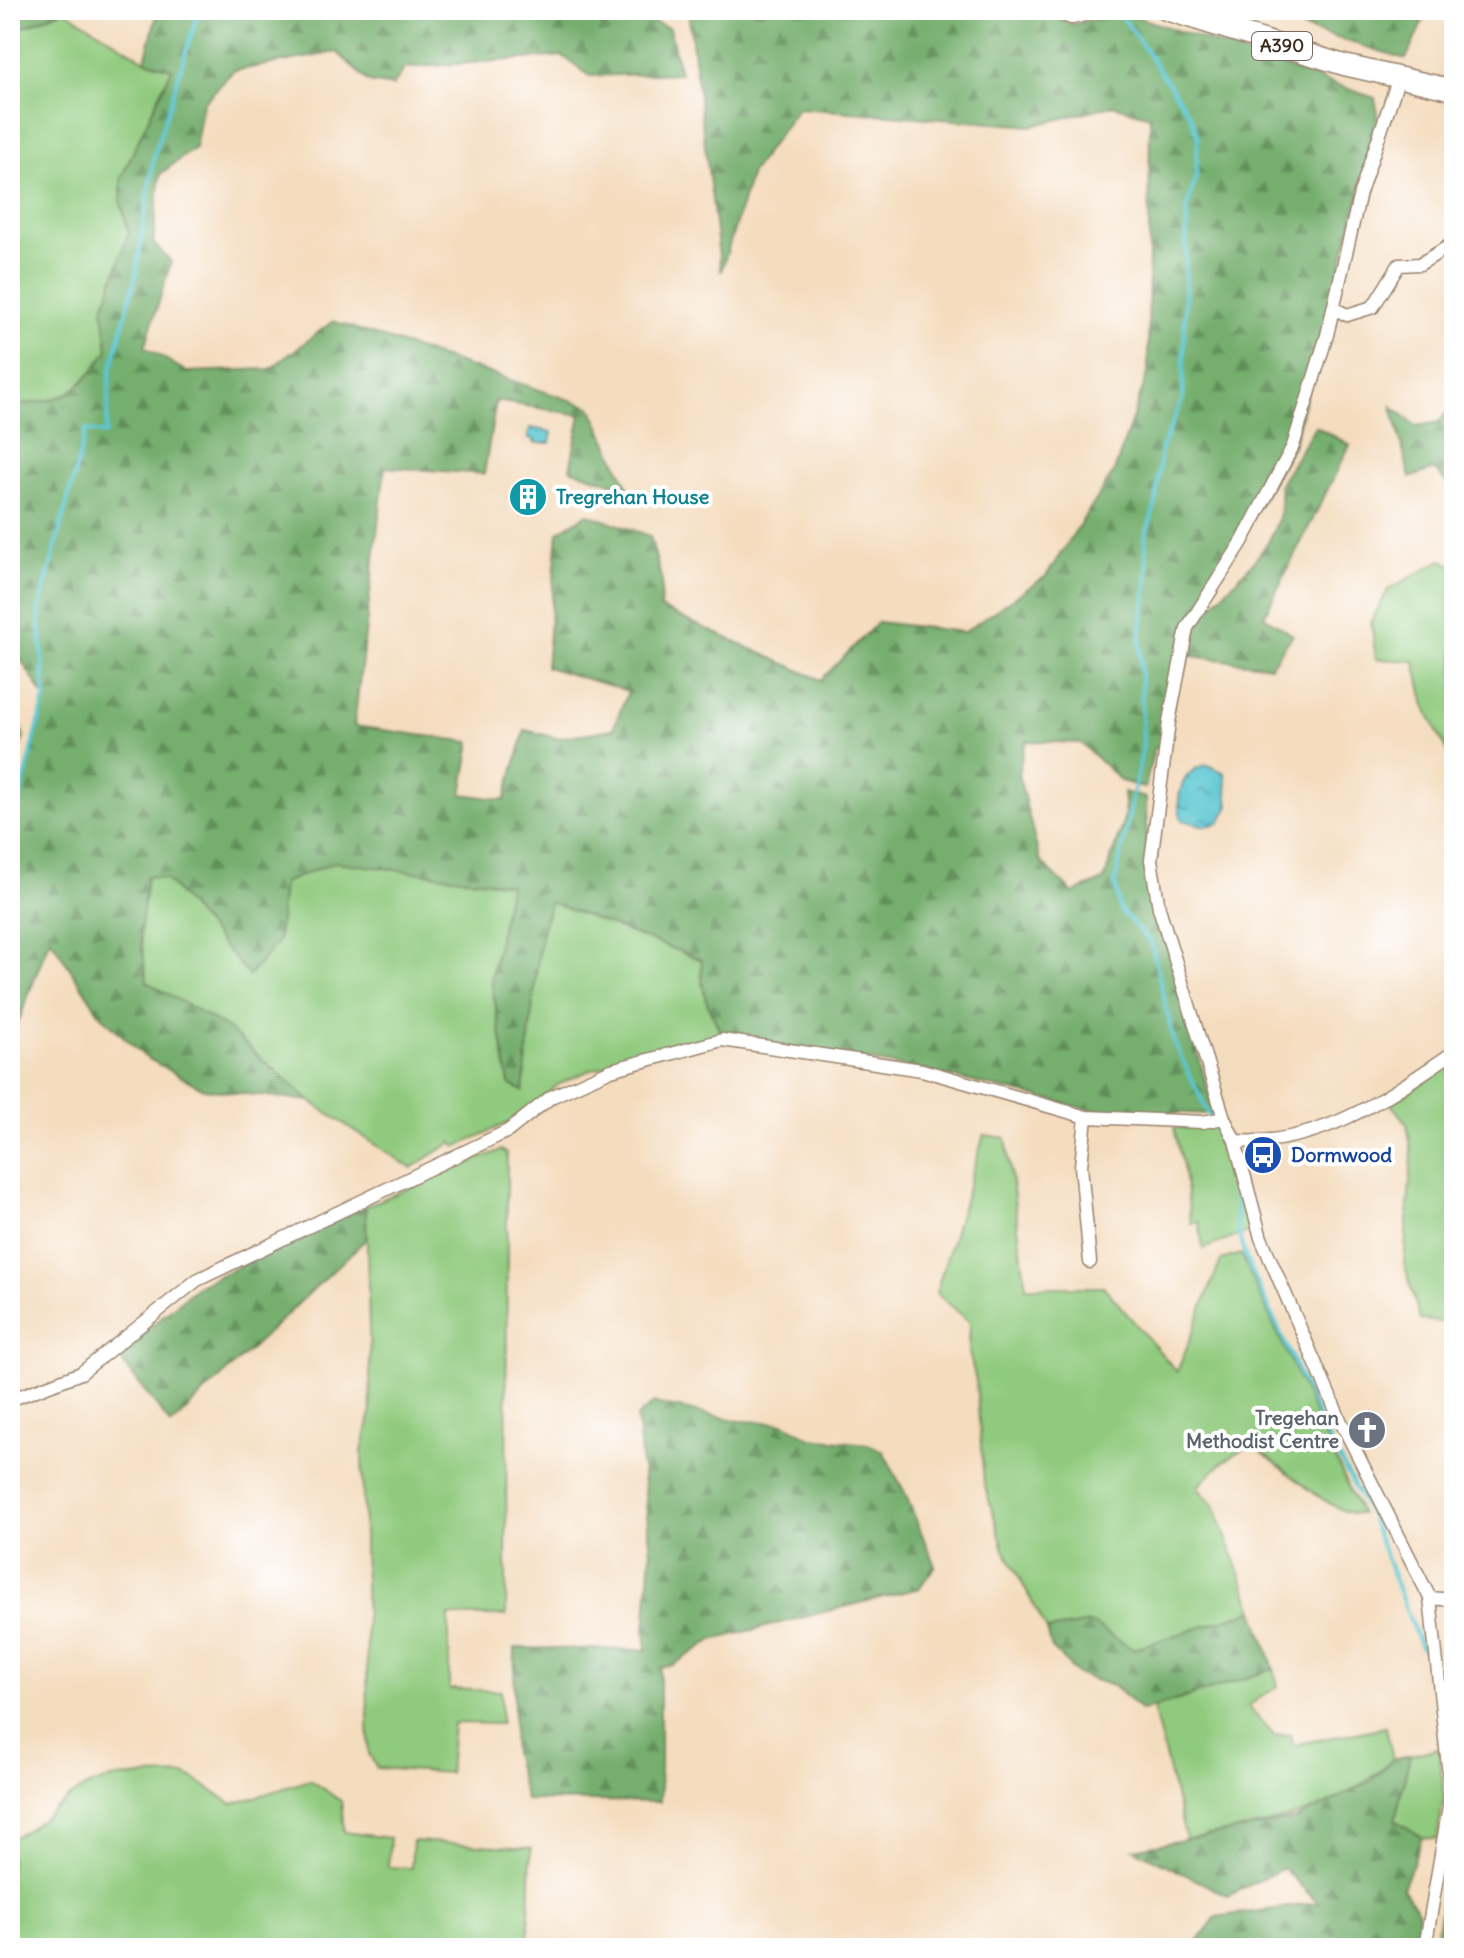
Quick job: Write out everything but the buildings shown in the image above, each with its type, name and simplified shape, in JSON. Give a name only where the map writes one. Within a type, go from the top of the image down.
[{"type":"highway","points":[[1061,10],[1072,14],[1087,10]]},
{"type":"highway","name":"A390","points":[[1166,10],[1398,80],[1454,90]]},
{"type":"street","points":[[1398,80],[1360,193],[1333,308],[1293,446],[1242,542],[1187,628],[1165,748],[1151,860],[1159,908],[1214,1120],[1235,1141],[1267,1252],[1341,1422],[1430,1598],[1451,1795],[1425,1948]]},
{"type":"street","points":[[1333,308],[1347,315],[1373,307],[1399,265],[1420,264],[1454,243]]},
{"type":"street","points":[[10,1400],[81,1373],[197,1280],[508,1131],[551,1097],[611,1070],[722,1040],[922,1070],[1086,1117],[1214,1120]]},
{"type":"street","points":[[1235,1141],[1277,1143],[1371,1109],[1454,1052]]},
{"type":"street","points":[[1086,1117],[1081,1166],[1090,1262]]},
{"type":"street","points":[[1430,1598],[1454,1600]]},
{"type":"green space","points":[[10,10],[64,10],[10,33]]},
{"type":"green space","points":[[64,10],[145,60],[172,68],[121,178],[121,202],[129,233],[104,309],[108,351],[86,378],[68,393],[45,401],[10,405],[10,33]]},
{"type":"green space","points":[[158,10],[623,10],[669,28],[680,73],[590,76],[563,56],[405,68],[393,86],[369,82],[337,52],[233,71],[203,103],[195,148],[160,174],[153,243],[171,262],[145,347],[187,372],[270,369],[333,321],[591,407],[629,489],[570,469],[581,415],[496,401],[484,474],[385,467],[354,726],[471,742],[462,794],[505,800],[525,730],[557,738],[613,729],[628,691],[546,667],[558,532],[588,514],[650,536],[662,582],[660,608],[821,680],[878,622],[964,632],[1046,576],[1114,472],[1148,373],[1150,116],[1113,105],[1032,126],[798,108],[751,173],[721,272],[688,10],[1041,10],[1071,24],[1113,16],[1138,17],[1375,98],[1378,114],[1360,193],[1293,446],[1187,628],[1165,748],[1154,748],[1145,788],[1121,781],[1081,743],[1026,741],[1018,773],[1040,861],[1073,893],[1104,880],[1125,816],[1123,792],[1146,798],[1147,861],[1214,1114],[1093,1110],[922,1070],[723,1036],[706,999],[702,960],[550,902],[540,940],[523,1091],[509,1084],[491,978],[510,884],[335,862],[283,883],[278,941],[249,976],[166,879],[147,876],[140,934],[147,982],[227,1028],[310,1101],[204,1089],[145,1057],[100,1014],[50,938],[10,1044],[10,837],[45,698],[10,642],[10,405],[45,401],[68,393],[86,378],[108,351],[103,309],[129,233],[121,202],[121,178],[172,69],[145,60]]},
{"type":"green space","points":[[1244,10],[1376,10],[1423,21],[1406,59]]},
{"type":"green space","points":[[1454,404],[1454,491],[1434,469],[1410,478],[1392,406],[1416,426],[1439,422]]},
{"type":"green space","points":[[1315,426],[1350,445],[1264,616],[1293,635],[1270,666],[1191,656],[1197,625],[1266,545],[1280,508],[1279,486]]},
{"type":"green space","points":[[1442,560],[1454,566],[1454,766],[1425,706],[1415,661],[1376,659],[1371,622],[1388,590]]},
{"type":"green space","points":[[10,698],[24,737],[10,769]]},
{"type":"green space","points":[[335,861],[510,884],[491,979],[509,1084],[523,1091],[540,940],[550,902],[702,960],[706,1000],[723,1036],[590,1070],[559,1084],[518,1118],[456,1147],[453,1142],[411,1168],[310,1101],[227,1028],[147,982],[140,935],[147,876],[166,879],[249,975],[278,941],[283,883]]},
{"type":"green space","points":[[1454,1062],[1454,1323],[1420,1320],[1404,1263],[1412,1154],[1407,1124],[1391,1104]]},
{"type":"green space","points":[[1219,1127],[1231,1145],[1252,1231],[1203,1249],[1199,1222],[1191,1224],[1174,1128]]},
{"type":"green space","points":[[984,1135],[1006,1138],[1026,1287],[1104,1287],[1177,1372],[1221,1260],[1241,1254],[1361,1514],[1349,1512],[1320,1498],[1250,1445],[1223,1462],[1197,1487],[1214,1505],[1254,1610],[1133,1649],[1091,1623],[1047,1630],[1004,1549],[984,1483],[976,1381],[969,1352],[970,1322],[936,1293]]},
{"type":"green space","points":[[501,1150],[507,1153],[506,1616],[449,1616],[449,1689],[501,1691],[501,1724],[453,1723],[449,1773],[377,1768],[369,1754],[362,1452],[371,1412],[366,1206]]},
{"type":"green space","points":[[366,1206],[366,1239],[171,1425],[117,1355],[199,1285]]},
{"type":"green space","points":[[654,1403],[740,1421],[784,1423],[811,1438],[868,1444],[883,1451],[905,1493],[935,1566],[919,1588],[713,1640],[673,1665],[660,1668],[660,1802],[526,1800],[513,1753],[515,1648],[647,1650],[645,1630],[651,1553],[637,1417]]},
{"type":"green space","points":[[1254,1610],[1274,1669],[1142,1711],[1113,1686],[1079,1675],[1052,1649],[1047,1630],[1091,1623],[1133,1649]]},
{"type":"green space","points":[[1274,1669],[1278,1686],[1248,1706],[1274,1736],[1290,1734],[1293,1745],[1386,1727],[1393,1759],[1347,1794],[1297,1816],[1186,1839],[1153,1708]]},
{"type":"green space","points":[[1439,1748],[1444,1797],[1437,1839],[1422,1837],[1395,1820],[1410,1755]]},
{"type":"green space","points":[[1410,1755],[1395,1820],[1422,1837],[1403,1889],[1419,1912],[1416,1944],[1193,1948],[1216,1917],[1318,1903],[1283,1868],[1228,1896],[1134,1849],[1297,1819],[1371,1781],[1393,1759]]},
{"type":"green space","points":[[185,1775],[233,1804],[310,1780],[341,1801],[344,1832],[390,1838],[388,1867],[411,1868],[413,1841],[531,1848],[528,1948],[10,1948],[10,1839],[87,1787],[122,1778]]},
{"type":"green space","points":[[1454,1833],[1454,1948],[1434,1948]]},
{"type":"water","points":[[530,428],[552,432],[550,443],[534,443],[535,440],[528,438]]},
{"type":"water","points":[[1208,765],[1225,773],[1229,806],[1219,823],[1206,826],[1182,820],[1179,803],[1186,778],[1191,772]]},
{"type":"waterway","points":[[10,839],[45,698],[39,610],[86,430],[106,434],[110,374],[136,275],[154,155],[199,10]]},
{"type":"waterway","points":[[1122,16],[1190,115],[1198,137],[1196,176],[1187,209],[1183,398],[1161,450],[1156,503],[1145,538],[1148,576],[1140,639],[1143,746],[1115,883],[1120,910],[1151,942],[1174,1042],[1225,1149],[1236,1201],[1237,1230],[1246,1258],[1329,1439],[1369,1513],[1420,1646],[1427,1654]]},
{"type":"waterway","points":[[1447,1684],[1454,1726]]},
{"type":"waterway","points":[[1443,1948],[1454,1882]]},
{"type":"place","name":"Tregrehan House","points":[[528,497]]},
{"type":"place","name":"Dormwood","points":[[1263,1155]]},
{"type":"place","name":"Tregehan Methodist Centre","points":[[1367,1430]]}]
